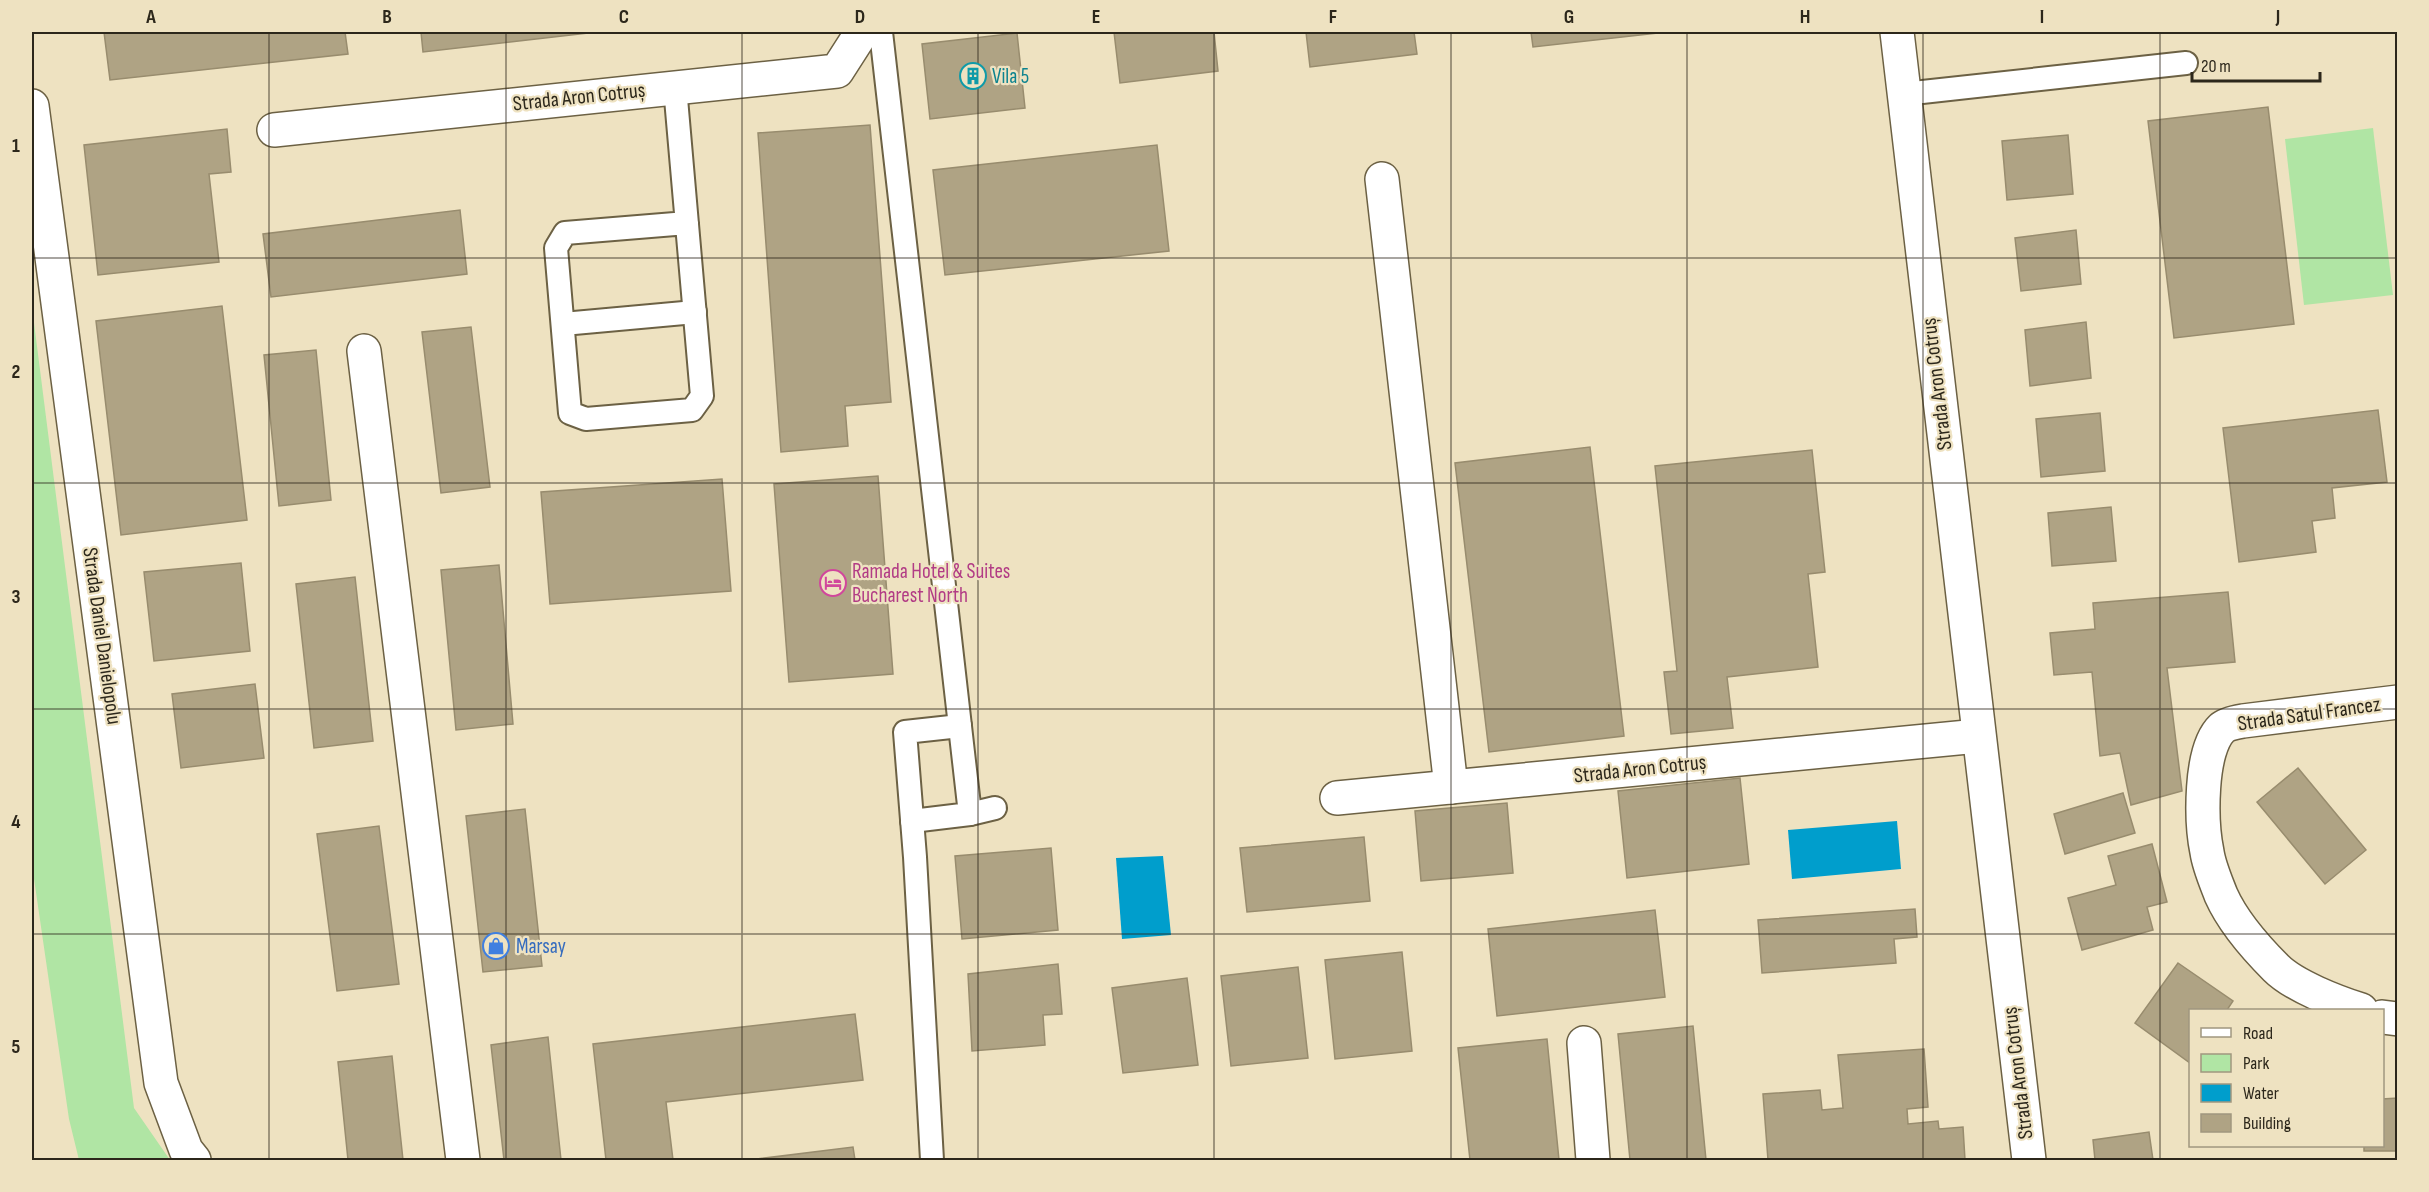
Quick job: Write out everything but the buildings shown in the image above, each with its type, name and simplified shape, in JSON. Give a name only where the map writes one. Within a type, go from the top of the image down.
[{"type":"street","name":"Strada Aron Cotruș","points":[[274,130],[837,71],[862,32]]},
{"type":"street","name":"Strada Aron Cotruș","points":[[1897,32],[2029,1161]]},
{"type":"street","name":"Strada Daniel Danielopolu","points":[[32,106],[161,1083],[186,1150],[194,1161]]},
{"type":"street","points":[[1383,179],[1451,787]]},
{"type":"street","points":[[364,351],[463,1161]]},
{"type":"street","name":"Strada Satul Francez","points":[[2355,1009],[2327,999],[2278,970],[2245,933],[2222,897],[2207,853],[2204,810],[2206,767],[2211,744],[2223,727],[2243,721],[2397,702]]},
{"type":"street","name":"Strada Aron Cotruș","points":[[1337,798],[1978,736]]},
{"type":"street","points":[[1584,1043],[1593,1161]]},
{"type":"lane","points":[[881,32],[970,814]]},
{"type":"lane","points":[[1904,94],[2186,63]]},
{"type":"lane","points":[[675,87],[695,312],[702,396],[692,410],[586,419],[570,412],[556,248],[564,233],[687,223]]},
{"type":"lane","points":[[563,324],[695,312]]},
{"type":"lane","points":[[932,1161],[905,732],[960,726]]},
{"type":"lane","points":[[912,821],[970,814],[995,808]]},
{"type":"green space","points":[[2373,128],[2393,295],[2304,305],[2285,139]]},
{"type":"green space","points":[[32,307],[134,1108],[170,1160],[79,1160],[69,1119],[32,865]]},
{"type":"water","points":[[1897,821],[1901,869],[1792,879],[1788,830]]},
{"type":"water","points":[[1163,856],[1171,935],[1122,939],[1116,858]]},
{"type":"place","name":"Vila 5","points":[[973,76]]},
{"type":"place","name":"Ramada Hotel & Suites Bucharest North","points":[[833,583]]},
{"type":"place","name":"Marsay","points":[[496,946]]}]
